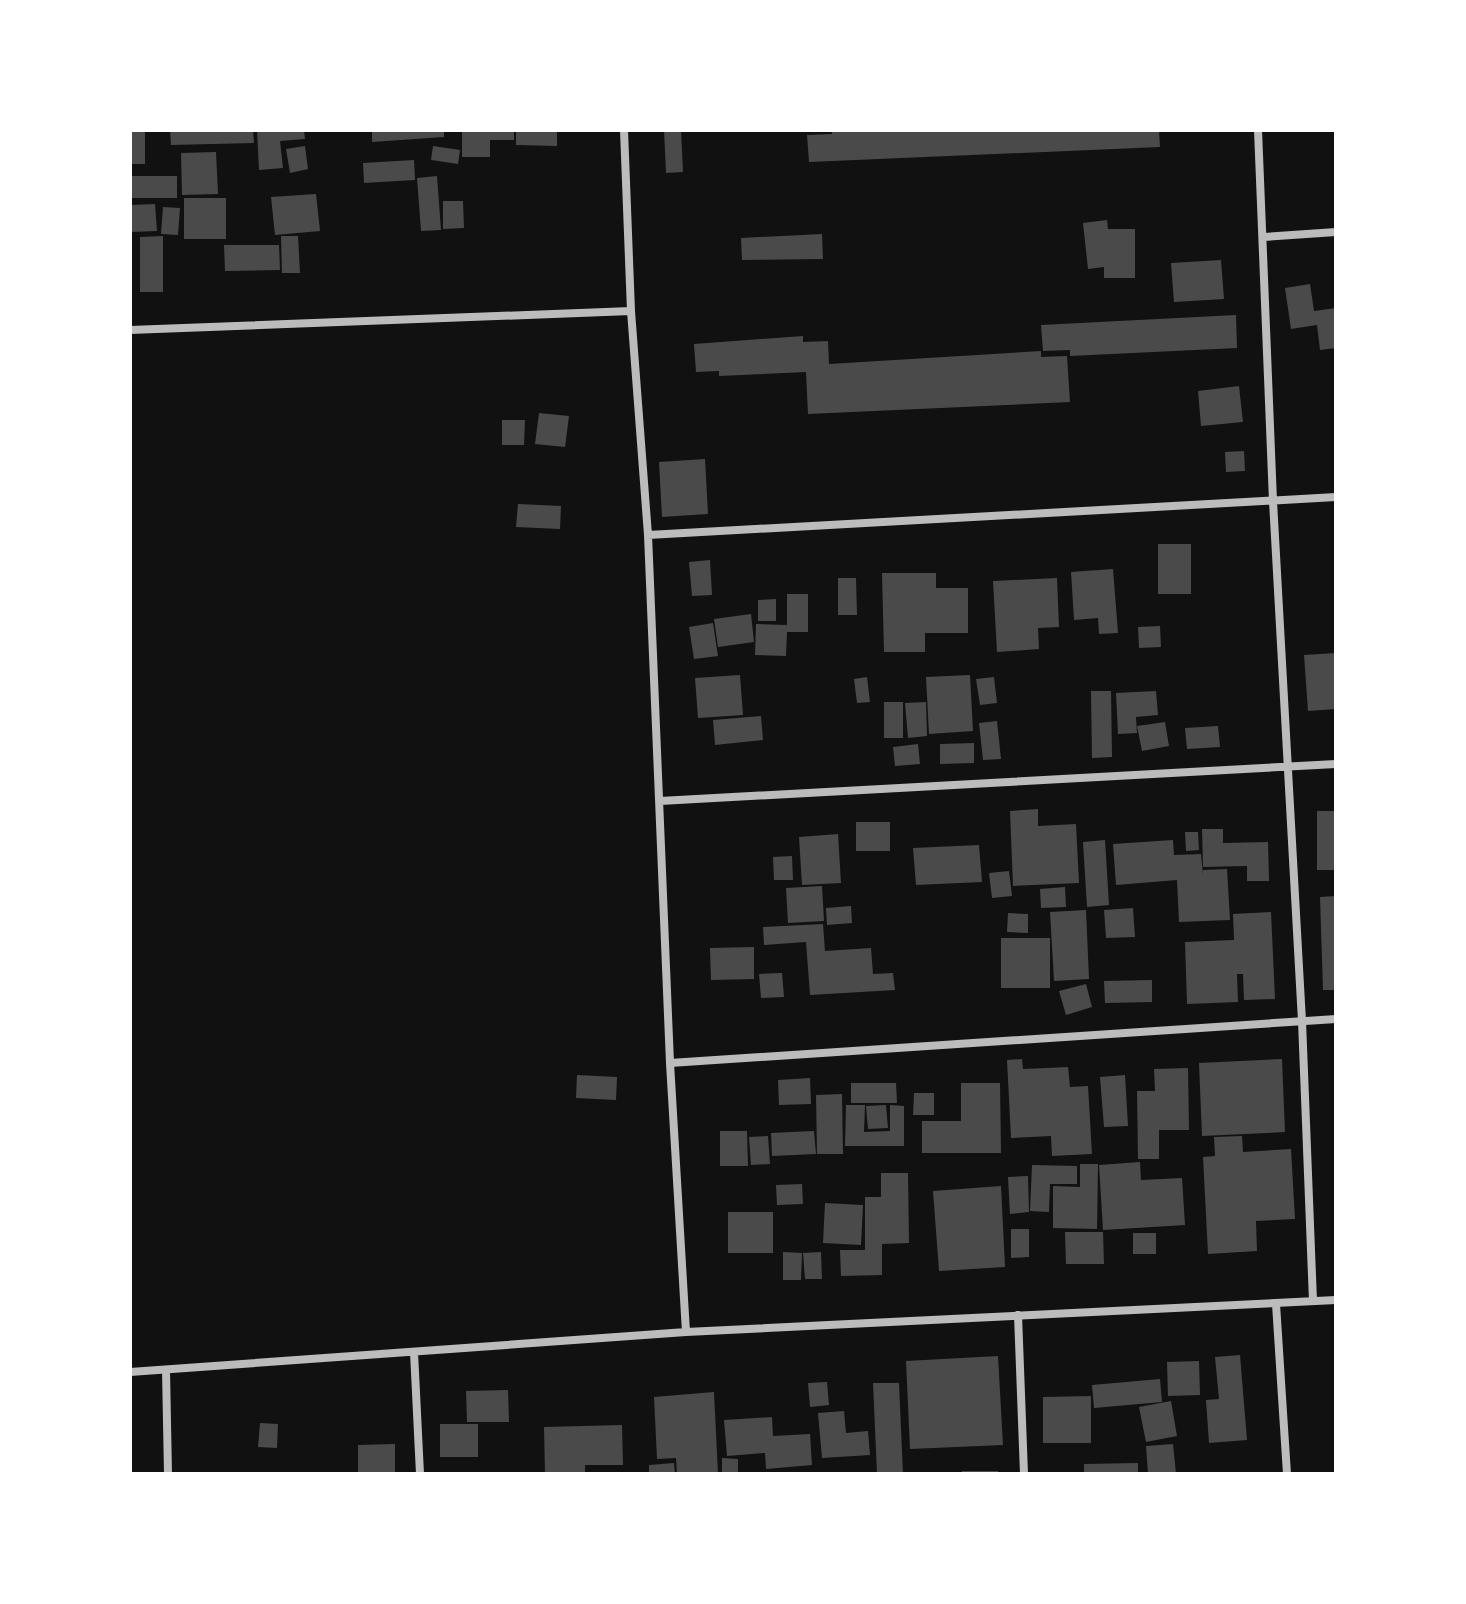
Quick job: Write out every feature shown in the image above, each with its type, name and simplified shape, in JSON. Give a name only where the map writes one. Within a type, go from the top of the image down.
[{"type":"street","points":[[624,130],[631,311],[648,535],[670,1063],[686,1332]]},
{"type":"street","points":[[1258,130],[1273,501],[1302,1021],[1313,1301]]},
{"type":"street","points":[[1264,237],[1336,232]]},
{"type":"street","points":[[130,330],[631,311]]},
{"type":"street","points":[[648,535],[1336,497]]},
{"type":"street","points":[[660,801],[1336,764]]},
{"type":"street","points":[[670,1063],[1336,1019]]},
{"type":"street","points":[[130,1372],[686,1332],[1336,1300]]},
{"type":"street","points":[[1276,1304],[1287,1474]]},
{"type":"street","points":[[1018,1315],[1024,1474]]},
{"type":"street","points":[[414,1352],[420,1474]]},
{"type":"street","points":[[166,1370],[168,1474]]},
{"type":"building","points":[[130,130],[145,130],[145,164],[130,164]]},
{"type":"building","points":[[170,130],[253,130],[254,143],[171,145]]},
{"type":"building","points":[[257,130],[304,130],[305,139],[280,141],[283,168],[259,170]]},
{"type":"building","points":[[372,130],[444,130],[444,137],[372,142]]},
{"type":"building","points":[[462,130],[514,130],[514,140],[490,140],[490,157],[462,157]]},
{"type":"building","points":[[516,130],[557,130],[557,146],[516,145]]},
{"type":"building","points":[[664,130],[681,130],[683,172],[666,173]]},
{"type":"building","points":[[832,130],[1159,130],[1160,147],[809,162],[807,135],[832,134]]},
{"type":"building","points":[[305,146],[308,169],[290,173],[286,149]]},
{"type":"building","points":[[433,146],[460,150],[458,164],[431,160]]},
{"type":"building","points":[[216,152],[218,194],[182,195],[181,153]]},
{"type":"building","points":[[414,160],[415,180],[364,183],[363,163]]},
{"type":"building","points":[[130,176],[177,176],[177,198],[130,198]]},
{"type":"building","points":[[437,176],[441,230],[421,231],[417,178]]},
{"type":"building","points":[[316,194],[320,231],[275,235],[271,197]]},
{"type":"building","points":[[184,198],[226,198],[226,239],[184,239]]},
{"type":"building","points":[[443,201],[463,201],[464,228],[443,229]]},
{"type":"building","points":[[155,204],[157,231],[130,232],[130,205]]},
{"type":"building","points":[[163,207],[180,208],[178,235],[161,234]]},
{"type":"building","points":[[1107,220],[1108,229],[1135,229],[1135,278],[1104,278],[1104,267],[1088,269],[1083,223]]},
{"type":"building","points":[[822,234],[823,259],[742,260],[741,238]]},
{"type":"building","points":[[163,236],[163,292],[140,292],[140,237]]},
{"type":"building","points":[[281,236],[298,236],[300,273],[282,273]]},
{"type":"building","points":[[224,245],[279,245],[280,270],[225,271]]},
{"type":"building","points":[[1221,260],[1224,299],[1174,302],[1171,263]]},
{"type":"building","points":[[1310,284],[1314,311],[1336,308],[1336,348],[1320,350],[1317,325],[1291,329],[1285,288]]},
{"type":"building","points":[[1236,315],[1237,348],[1070,356],[1070,350],[1043,351],[1041,325]]},
{"type":"building","points":[[803,336],[803,342],[828,341],[829,364],[1041,351],[1041,357],[1067,356],[1070,402],[808,414],[806,372],[719,376],[719,371],[696,372],[694,344]]},
{"type":"building","points":[[1239,386],[1243,422],[1201,426],[1198,391]]},
{"type":"building","points":[[539,413],[569,416],[565,447],[535,444]]},
{"type":"building","points":[[502,420],[525,420],[524,445],[502,445]]},
{"type":"building","points":[[1244,451],[1245,471],[1226,472],[1225,452]]},
{"type":"building","points":[[705,459],[708,514],[662,517],[659,462]]},
{"type":"building","points":[[518,504],[561,506],[560,529],[516,527]]},
{"type":"building","points":[[1158,544],[1191,544],[1191,594],[1158,594]]},
{"type":"building","points":[[710,560],[712,595],[692,596],[689,562]]},
{"type":"building","points":[[1113,569],[1118,633],[1099,634],[1098,618],[1074,620],[1071,572]]},
{"type":"building","points":[[882,573],[936,573],[936,588],[968,588],[968,633],[925,633],[925,652],[884,652]]},
{"type":"building","points":[[838,578],[856,578],[857,615],[838,615]]},
{"type":"building","points":[[1057,578],[1059,627],[1038,628],[1039,649],[997,652],[993,581]]},
{"type":"building","points":[[787,594],[808,594],[808,632],[787,632],[786,656],[755,655],[756,624],[787,625]]},
{"type":"building","points":[[776,599],[776,621],[758,621],[758,600]]},
{"type":"building","points":[[751,614],[754,642],[718,647],[714,619]]},
{"type":"building","points":[[713,623],[718,656],[694,659],[689,627]]},
{"type":"building","points":[[1160,626],[1161,647],[1139,648],[1138,627]]},
{"type":"building","points":[[1336,653],[1336,709],[1308,711],[1304,655]]},
{"type":"building","points":[[740,675],[743,715],[698,718],[695,678]]},
{"type":"building","points":[[970,675],[973,731],[929,734],[926,677]]},
{"type":"building","points":[[867,677],[870,702],[857,703],[854,679]]},
{"type":"building","points":[[994,677],[997,703],[980,705],[976,679]]},
{"type":"building","points":[[1091,691],[1111,691],[1112,757],[1092,758]]},
{"type":"building","points":[[1156,691],[1158,715],[1136,717],[1137,733],[1118,734],[1116,693]]},
{"type":"building","points":[[884,702],[903,702],[903,738],[884,738]]},
{"type":"building","points":[[926,702],[927,736],[908,738],[905,703]]},
{"type":"building","points":[[761,716],[763,740],[715,745],[713,720]]},
{"type":"building","points":[[997,721],[1001,759],[983,760],[979,723]]},
{"type":"building","points":[[1165,722],[1169,746],[1142,751],[1137,726]]},
{"type":"building","points":[[1218,726],[1220,747],[1187,749],[1185,728]]},
{"type":"building","points":[[974,743],[974,763],[940,764],[940,744]]},
{"type":"building","points":[[918,744],[920,764],[895,766],[893,747]]},
{"type":"building","points":[[1038,809],[1038,826],[1076,824],[1079,883],[1013,886],[1010,811]]},
{"type":"building","points":[[1317,811],[1336,811],[1336,870],[1317,870]]},
{"type":"building","points":[[856,822],[890,822],[890,851],[856,851]]},
{"type":"building","points":[[1202,829],[1223,829],[1223,843],[1268,842],[1269,881],[1247,881],[1247,866],[1203,867]]},
{"type":"building","points":[[1185,832],[1198,832],[1199,850],[1186,851]]},
{"type":"building","points":[[838,834],[841,883],[802,885],[799,837]]},
{"type":"building","points":[[1105,840],[1109,905],[1087,907],[1083,842]]},
{"type":"building","points":[[1173,840],[1174,855],[1201,854],[1203,875],[1203,870],[1227,869],[1230,920],[1179,922],[1177,880],[1116,885],[1113,844]]},
{"type":"building","points":[[979,845],[982,882],[916,885],[913,848]]},
{"type":"building","points":[[792,856],[793,880],[774,880],[773,857]]},
{"type":"building","points":[[1009,871],[1012,896],[992,898],[989,873]]},
{"type":"building","points":[[822,886],[824,921],[788,923],[786,888]]},
{"type":"building","points":[[1065,887],[1066,907],[1041,908],[1040,889]]},
{"type":"building","points":[[1336,896],[1336,990],[1323,990],[1320,897]]},
{"type":"building","points":[[851,906],[852,923],[827,925],[826,908]]},
{"type":"building","points":[[1133,908],[1135,937],[1106,938],[1104,910]]},
{"type":"building","points":[[1086,910],[1089,979],[1054,981],[1050,912]]},
{"type":"building","points":[[1271,912],[1275,999],[1244,1000],[1243,974],[1237,974],[1238,1002],[1187,1004],[1185,942],[1234,940],[1233,914]]},
{"type":"building","points":[[1008,913],[1028,914],[1028,933],[1007,932]]},
{"type":"building","points":[[823,924],[825,951],[871,948],[873,974],[893,973],[895,990],[810,995],[806,942],[764,945],[763,927]]},
{"type":"building","points":[[1001,938],[1050,938],[1050,988],[1001,988]]},
{"type":"building","points":[[754,947],[754,979],[711,980],[710,948]]},
{"type":"building","points":[[782,973],[784,997],[761,998],[759,974]]},
{"type":"building","points":[[1152,980],[1152,1002],[1105,1003],[1104,981]]},
{"type":"building","points":[[1086,984],[1092,1007],[1066,1015],[1059,991]]},
{"type":"building","points":[[1022,1059],[1023,1069],[1068,1067],[1070,1087],[1088,1086],[1092,1154],[1052,1156],[1051,1136],[1011,1138],[1007,1060]]},
{"type":"building","points":[[1282,1059],[1285,1132],[1202,1136],[1199,1063]]},
{"type":"building","points":[[1188,1068],[1189,1130],[1159,1130],[1159,1159],[1138,1159],[1137,1091],[1155,1091],[1154,1069]]},
{"type":"building","points":[[577,1075],[617,1077],[616,1100],[576,1098]]},
{"type":"building","points":[[1125,1075],[1128,1126],[1104,1127],[1100,1077]]},
{"type":"building","points":[[810,1078],[811,1104],[779,1105],[778,1080]]},
{"type":"building","points":[[851,1083],[896,1083],[897,1103],[851,1103]]},
{"type":"building","points":[[961,1083],[1000,1083],[1001,1153],[922,1153],[922,1121],[961,1121]]},
{"type":"building","points":[[914,1093],[934,1093],[934,1115],[913,1115]]},
{"type":"building","points":[[842,1094],[843,1154],[817,1154],[816,1095]]},
{"type":"building","points":[[846,1105],[865,1105],[864,1132],[890,1131],[890,1105],[904,1106],[904,1146],[845,1146]]},
{"type":"building","points":[[886,1105],[888,1128],[868,1129],[866,1106]]},
{"type":"building","points":[[720,1131],[747,1131],[748,1166],[720,1166]]},
{"type":"building","points":[[814,1131],[816,1154],[772,1156],[771,1133]]},
{"type":"building","points":[[768,1136],[770,1164],[751,1165],[749,1137]]},
{"type":"building","points":[[1242,1136],[1243,1152],[1291,1149],[1295,1219],[1256,1221],[1257,1251],[1208,1254],[1203,1157],[1215,1156],[1214,1137]]},
{"type":"building","points":[[1140,1162],[1141,1180],[1182,1178],[1185,1225],[1103,1230],[1099,1165]]},
{"type":"building","points":[[1080,1164],[1098,1164],[1097,1229],[1053,1228],[1053,1186],[1080,1187]]},
{"type":"building","points":[[1032,1165],[1077,1166],[1077,1184],[1050,1184],[1049,1212],[1030,1211]]},
{"type":"building","points":[[881,1173],[908,1173],[909,1243],[882,1244],[882,1275],[841,1276],[840,1250],[865,1250],[865,1197],[881,1197]]},
{"type":"building","points":[[1028,1176],[1029,1212],[1010,1214],[1008,1177]]},
{"type":"building","points":[[802,1184],[803,1204],[777,1205],[776,1185]]},
{"type":"building","points":[[1001,1186],[1005,1267],[939,1271],[933,1191]]},
{"type":"building","points":[[825,1203],[863,1205],[861,1245],[823,1243]]},
{"type":"building","points":[[728,1212],[773,1212],[773,1253],[728,1253]]},
{"type":"building","points":[[1011,1229],[1029,1229],[1029,1257],[1011,1258]]},
{"type":"building","points":[[1065,1232],[1103,1232],[1104,1264],[1066,1264]]},
{"type":"building","points":[[1133,1233],[1156,1233],[1156,1254],[1133,1254]]},
{"type":"building","points":[[783,1252],[802,1253],[801,1280],[783,1280]]},
{"type":"building","points":[[821,1252],[822,1279],[805,1279],[803,1253]]},
{"type":"building","points":[[1240,1355],[1247,1440],[1209,1443],[1206,1400],[1219,1399],[1215,1357]]},
{"type":"building","points":[[998,1356],[1003,1445],[910,1449],[906,1361]]},
{"type":"building","points":[[1199,1361],[1200,1395],[1168,1396],[1167,1362]]},
{"type":"building","points":[[1160,1379],[1162,1402],[1094,1408],[1092,1385]]},
{"type":"building","points":[[827,1382],[829,1405],[810,1407],[808,1383]]},
{"type":"building","points":[[873,1383],[899,1383],[903,1474],[877,1474]]},
{"type":"building","points":[[508,1390],[509,1422],[467,1422],[466,1391]]},
{"type":"building","points":[[714,1392],[718,1474],[677,1474],[676,1458],[657,1459],[654,1397]]},
{"type":"building","points":[[1091,1396],[1091,1443],[1043,1443],[1043,1397]]},
{"type":"building","points":[[1171,1401],[1177,1436],[1146,1442],[1139,1407]]},
{"type":"building","points":[[844,1411],[846,1433],[868,1431],[870,1455],[822,1458],[818,1413]]},
{"type":"building","points":[[772,1417],[773,1436],[810,1434],[812,1465],[766,1469],[765,1453],[727,1456],[724,1420]]},
{"type":"building","points":[[260,1423],[278,1424],[277,1448],[258,1447]]},
{"type":"building","points":[[440,1424],[478,1424],[478,1457],[440,1457]]},
{"type":"building","points":[[622,1425],[623,1465],[585,1465],[585,1474],[545,1474],[544,1427]]},
{"type":"building","points":[[395,1444],[395,1474],[358,1474],[358,1445]]},
{"type":"building","points":[[1173,1444],[1176,1474],[1148,1474],[1146,1446]]},
{"type":"building","points":[[722,1458],[738,1459],[738,1474],[722,1474]]},
{"type":"building","points":[[674,1463],[675,1474],[649,1474],[649,1465]]},
{"type":"building","points":[[1138,1463],[1138,1474],[1084,1474],[1084,1464]]},
{"type":"building","points":[[962,1471],[998,1471],[998,1474],[962,1474]]}]
